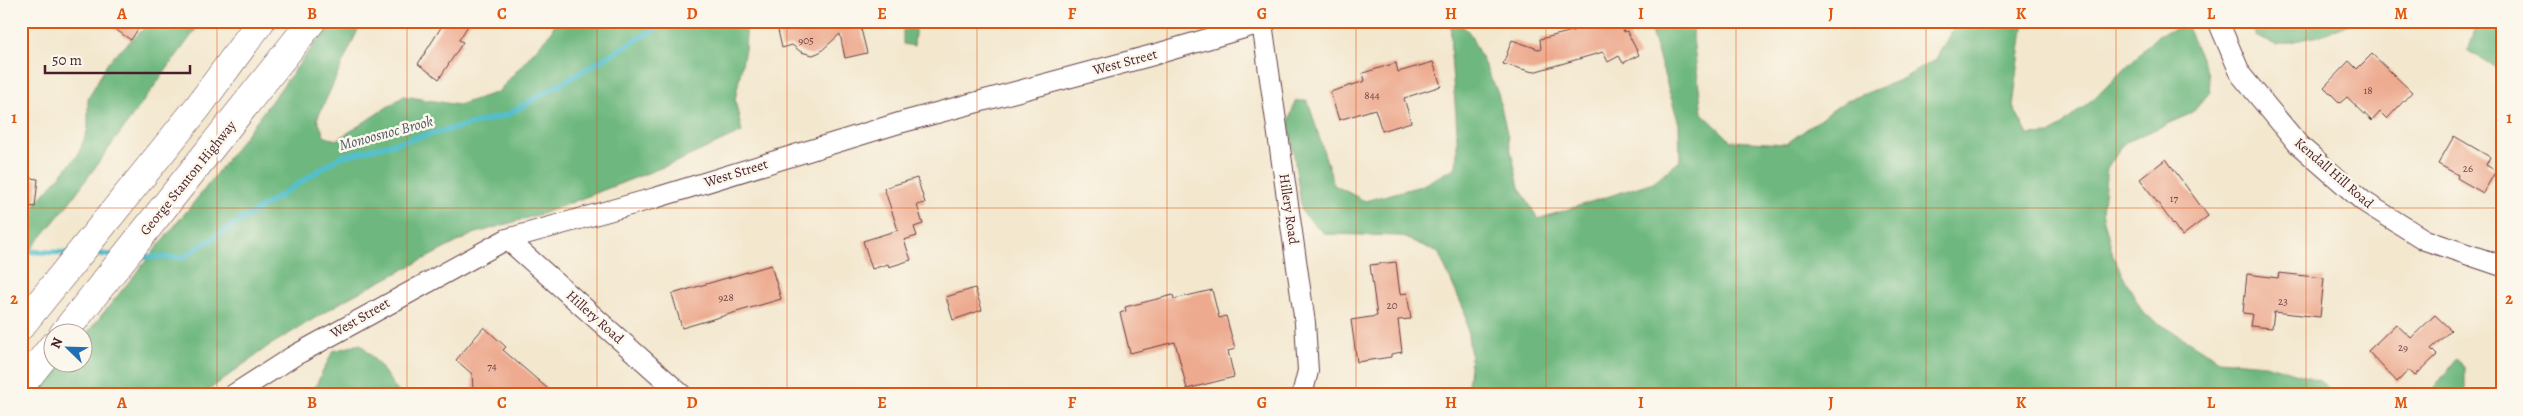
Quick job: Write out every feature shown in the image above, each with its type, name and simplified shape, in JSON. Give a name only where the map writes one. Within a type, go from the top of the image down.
[{"type":"highway","points":[[21,326],[198,107],[261,21]]},
{"type":"highway","name":"George Stanton Highway","points":[[71,324],[312,21]]},
{"type":"highway","points":[[21,386],[42,360]]},
{"type":"street","name":"Kendall Hill Road","points":[[2218,21],[2242,76],[2299,145],[2363,201],[2425,240],[2502,266]]},
{"type":"street","name":"West Street","points":[[233,395],[292,357],[507,239],[655,198],[899,123],[1265,22]]},
{"type":"street","name":"Hillery Road","points":[[1265,22],[1305,323],[1308,371],[1302,395]]},
{"type":"street","name":"Hillery Road","points":[[507,239],[682,395]]},
{"type":"green space","points":[[152,21],[202,21],[66,207],[21,261],[21,221],[78,155],[88,129],[88,99],[108,62]]},
{"type":"green space","points":[[332,21],[362,21],[317,119],[325,137],[337,140],[404,96],[458,105],[498,92],[552,31],[555,21],[747,21],[745,49],[735,100],[742,132],[676,162],[544,213],[473,234],[350,297],[267,347],[202,395],[36,395],[54,374],[92,374],[92,327],[204,190]]},
{"type":"green space","points":[[903,21],[916,21],[914,46],[903,44]]},
{"type":"green space","points":[[1451,21],[1457,21],[1469,32],[1498,93],[1519,187],[1538,219],[1653,182],[1680,161],[1679,124],[1648,21],[1691,21],[1702,113],[1731,141],[1786,144],[1844,102],[1902,79],[1936,59],[1957,21],[2024,21],[2013,106],[2028,135],[2051,134],[2101,92],[2158,35],[2186,25],[2208,74],[2210,92],[2192,113],[2124,143],[2107,169],[2102,212],[2114,259],[2144,314],[2219,360],[2265,364],[2318,380],[2338,395],[1467,395],[1471,357],[1465,312],[1438,252],[1400,236],[1325,234],[1302,212],[1289,121],[1295,101],[1308,101],[1334,185],[1365,201],[1421,186],[1456,167],[1457,131],[1451,58]]},
{"type":"green space","points":[[2254,21],[2356,21],[2319,36],[2276,45],[2255,36]]},
{"type":"green space","points":[[2482,21],[2502,21],[2502,72],[2468,50],[2477,24]]},
{"type":"green space","points":[[361,344],[380,366],[400,395],[316,395],[313,391],[333,351]]},
{"type":"green space","points":[[2456,359],[2465,367],[2465,395],[2429,395]]},
{"type":"building","points":[[103,21],[143,21],[131,40]]},
{"type":"building","points":[[445,21],[471,21],[459,40],[463,42],[439,79],[418,64]]},
{"type":"building","points":[[776,21],[859,21],[867,53],[845,58],[840,34],[820,52],[813,55],[801,52],[792,45],[782,48]]},
{"type":"building","points":[[1584,21],[1619,21],[1624,32],[1627,31],[1639,55],[1623,63],[1619,56],[1608,62],[1603,52],[1533,72],[1503,64],[1512,40],[1541,50],[1540,39],[1573,31],[1572,25]]},
{"type":"building","points":[[2372,54],[2412,92],[2387,119],[2380,112],[2372,121],[2347,97],[2340,103],[2324,87],[2349,61],[2357,69]]},
{"type":"building","points":[[1433,62],[1441,86],[1404,98],[1411,122],[1382,131],[1375,109],[1339,120],[1330,92],[1365,81],[1363,73],[1396,63],[1398,72]]},
{"type":"building","points":[[2454,136],[2490,157],[2486,165],[2496,171],[2483,193],[2457,178],[2458,175],[2438,164]]},
{"type":"building","points":[[2166,159],[2208,216],[2182,236],[2140,179]]},
{"type":"building","points":[[21,177],[38,179],[35,207],[21,205]]},
{"type":"building","points":[[917,178],[925,203],[917,205],[923,224],[914,227],[917,236],[904,240],[911,260],[889,267],[888,264],[872,269],[863,241],[898,230],[884,188]]},
{"type":"building","points":[[1396,262],[1400,294],[1407,293],[1411,319],[1398,320],[1402,352],[1391,354],[1391,357],[1357,362],[1351,320],[1377,316],[1370,265]]},
{"type":"building","points":[[771,265],[781,299],[682,328],[672,294]]},
{"type":"building","points":[[2279,273],[2324,278],[2320,317],[2274,312],[2272,328],[2250,326],[2252,314],[2243,313],[2247,274],[2278,278]]},
{"type":"building","points":[[975,288],[982,310],[953,320],[946,297]]},
{"type":"building","points":[[1212,290],[1219,318],[1226,316],[1235,349],[1228,351],[1234,377],[1187,389],[1175,342],[1130,353],[1120,313],[1126,311],[1125,307],[1173,295],[1174,299]]},
{"type":"building","points":[[2435,315],[2451,330],[2431,349],[2437,355],[2415,376],[2409,370],[2397,382],[2368,351],[2396,324],[2411,338]]},
{"type":"building","points":[[484,327],[506,347],[503,350],[555,395],[496,395],[491,391],[480,393],[473,389],[472,374],[456,360]]},
{"type":"waterway","name":"Monoosnoc Brook","points":[[136,256],[182,258],[340,157],[507,115],[669,21]]},
{"type":"waterway","name":"Monoosnoc Brook","points":[[21,251],[69,253]]},
{"type":"waterway","name":"Monoosnoc Brook","points":[[91,254],[114,255]]}]
